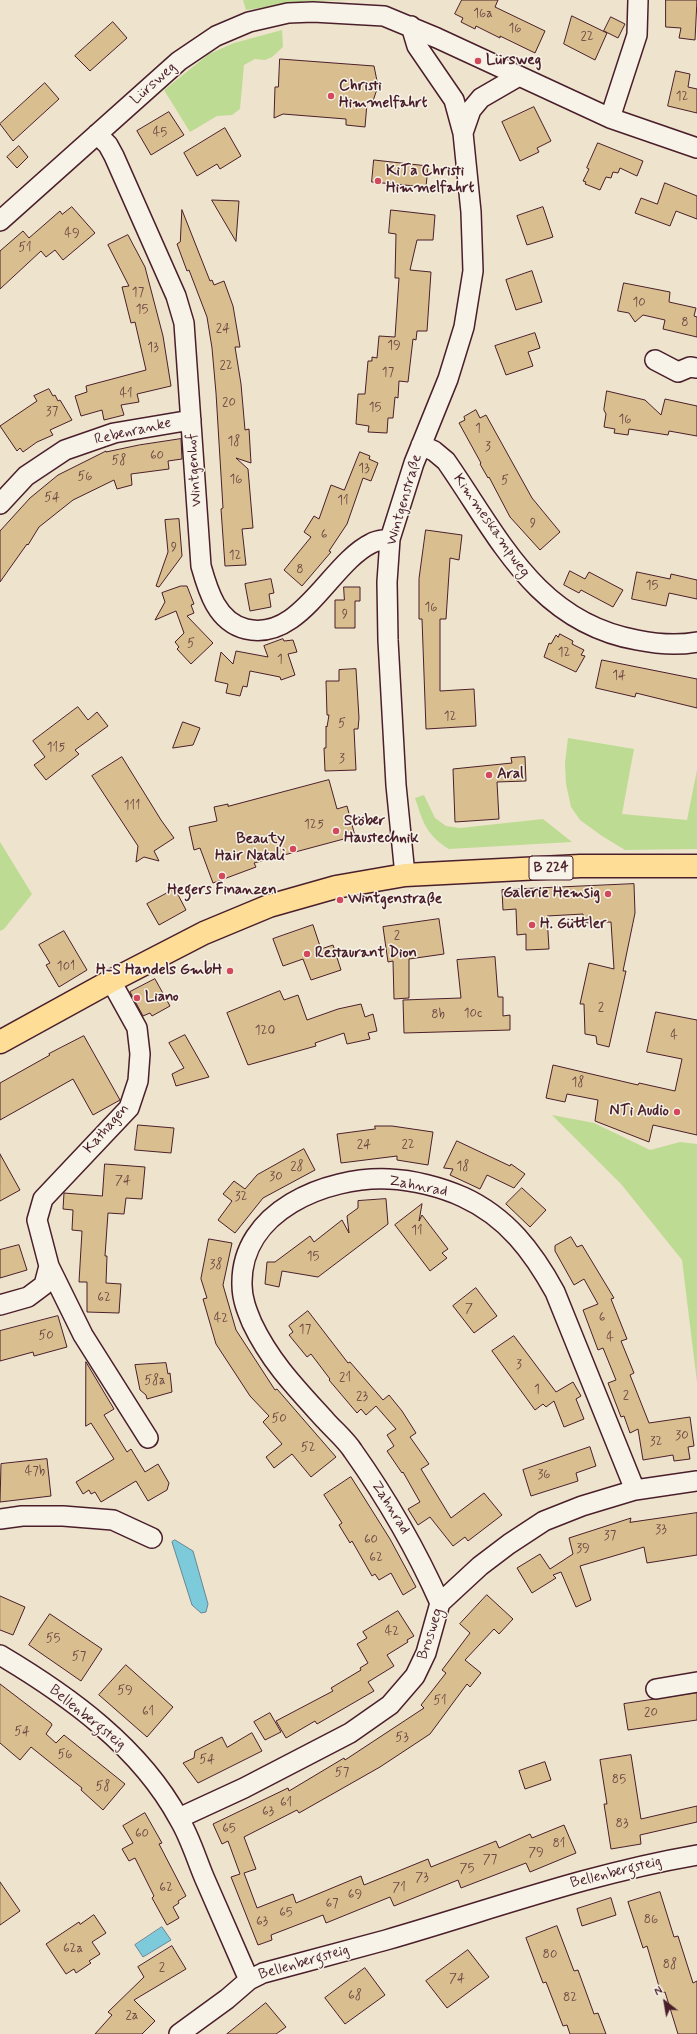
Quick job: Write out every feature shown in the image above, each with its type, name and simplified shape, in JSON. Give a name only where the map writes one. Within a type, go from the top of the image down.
[{"type":"main road","name":"B 224","points":[[0,1042],[111,981],[204,933],[269,906],[336,887],[405,875],[580,866],[697,870]]},
{"type":"street","points":[[373,0],[384,16]]},
{"type":"street","points":[[610,118],[637,36],[638,0]]},
{"type":"street","name":"Lürsweg","points":[[0,221],[179,61],[216,36],[227,31],[249,22],[288,14],[313,12],[384,16],[411,26],[610,118],[697,148]]},
{"type":"street","name":"Wintgenstraße","points":[[405,875],[396,785],[388,640],[387,582],[390,539],[414,463],[448,379],[464,327],[474,271],[471,212],[463,133],[454,100],[417,46],[411,26]]},
{"type":"street","name":"Wintgenstraße","points":[[463,133],[470,110],[481,98],[518,76]]},
{"type":"street","name":"Wintgenhof","points":[[97,134],[108,145],[114,156],[176,296],[184,323],[187,343],[201,566],[209,594],[219,610],[236,627],[255,631],[279,626],[301,611],[352,557],[373,542],[390,539]]},
{"type":"street","points":[[655,360],[678,372],[690,367],[697,368]]},
{"type":"street","name":"Rebenranke","points":[[0,504],[26,476],[64,450],[114,433],[191,420]]},
{"type":"street","name":"Kimmeskampweg","points":[[421,445],[434,452],[446,462],[503,547],[529,580],[557,605],[585,624],[619,637],[673,645],[697,642]]},
{"type":"street","name":"Kathagen","points":[[111,981],[136,1028],[140,1054],[138,1081],[129,1108],[43,1199],[37,1220],[49,1266],[83,1335],[148,1438]]},
{"type":"street","name":"Zahnrad","points":[[440,1602],[422,1562],[388,1504],[352,1448],[288,1379],[268,1354],[245,1306],[242,1285],[244,1262],[251,1243],[260,1228],[281,1209],[303,1196],[339,1184],[388,1179],[437,1188],[463,1196],[504,1224],[524,1243],[538,1262],[555,1292],[635,1490]]},
{"type":"street","points":[[0,1305],[28,1297],[44,1284],[49,1266]]},
{"type":"street","name":"Brosweg","points":[[179,1818],[244,1788],[350,1733],[390,1705],[415,1676],[426,1653],[440,1602],[480,1566],[509,1544],[544,1521],[582,1506],[635,1490],[697,1481]]},
{"type":"street","points":[[0,1519],[22,1516],[63,1516],[113,1520],[152,1538]]},
{"type":"street","name":"Bellenbergsteig","points":[[0,1655],[32,1674],[81,1710],[115,1738],[156,1784],[179,1818],[249,1980],[263,1973],[387,1940],[598,1876],[697,1855]]},
{"type":"street","points":[[656,1689],[697,1682]]},
{"type":"street","points":[[178,2034],[227,1999],[249,1980]]},
{"type":"green space","points":[[243,0],[350,0],[307,1],[246,10]]},
{"type":"green space","points":[[282,30],[283,47],[272,57],[265,60],[255,59],[244,65],[240,109],[232,115],[217,116],[190,132],[164,90],[209,54],[234,43]]},
{"type":"green space","points":[[568,738],[634,749],[622,814],[687,820],[697,770],[697,849],[625,850],[580,820],[571,807],[566,784],[565,763]]},
{"type":"green space","points":[[424,795],[435,818],[446,826],[460,828],[543,819],[572,842],[449,849],[441,844],[430,833],[423,821],[415,798]]},
{"type":"green space","points":[[0,842],[32,894],[4,929],[0,931]]},
{"type":"green space","points":[[552,1115],[594,1123],[650,1150],[680,1142],[697,1144],[697,1382],[682,1260],[621,1184]]},
{"type":"water","points":[[175,1540],[193,1551],[208,1604],[206,1612],[201,1613],[192,1605],[172,1542]]},
{"type":"water","points":[[162,1927],[171,1940],[143,1957],[135,1945]]},
{"type":"building","points":[[462,0],[498,0],[495,7],[545,31],[535,53],[500,36],[500,38],[476,26],[475,29],[461,22],[463,18],[455,14]]},
{"type":"building","points":[[666,0],[697,0],[695,40],[679,38],[681,28],[666,27]]},
{"type":"building","points":[[572,16],[607,33],[595,60],[564,44]]},
{"type":"building","points":[[611,17],[625,24],[618,38],[604,31]]},
{"type":"building","points":[[113,22],[127,38],[90,71],[75,56]]},
{"type":"building","name":"Christi Himmelfahrt","points":[[280,59],[374,66],[378,86],[372,104],[367,103],[365,127],[346,125],[346,119],[283,114],[274,118],[275,87],[278,87]]},
{"type":"building","points":[[676,71],[690,74],[688,87],[697,89],[697,113],[668,106]]},
{"type":"building","points":[[45,83],[59,99],[13,141],[0,124]]},
{"type":"building","points":[[534,107],[551,141],[537,148],[539,152],[520,161],[502,122]]},
{"type":"building","points":[[169,112],[184,135],[151,155],[137,131]]},
{"type":"building","points":[[225,128],[241,156],[220,169],[217,164],[197,176],[184,153]]},
{"type":"building","points":[[598,143],[643,161],[637,176],[620,168],[618,173],[613,172],[611,178],[606,177],[600,190],[585,184],[586,182],[583,181],[589,169],[587,168]]},
{"type":"building","points":[[19,146],[28,157],[17,168],[7,157]]},
{"type":"building","points":[[374,160],[428,166],[426,187],[372,182]]},
{"type":"building","points":[[665,183],[697,196],[697,219],[676,211],[670,226],[635,213],[641,198],[657,204]]},
{"type":"building","points":[[212,200],[239,201],[236,241]]},
{"type":"building","points":[[72,207],[95,233],[63,260],[55,250],[46,257],[41,251],[0,289],[0,251],[23,231],[29,238],[60,211],[62,214]]},
{"type":"building","points":[[543,207],[553,237],[527,245],[517,216]]},
{"type":"building","points":[[182,210],[210,281],[212,280],[214,285],[224,281],[233,306],[240,347],[235,347],[241,384],[245,430],[249,429],[251,463],[236,458],[248,469],[253,528],[242,529],[246,565],[225,566],[221,509],[223,508],[212,348],[207,317],[189,270],[187,271],[177,244],[180,242]]},
{"type":"building","points":[[391,210],[435,215],[433,240],[417,240],[410,270],[431,272],[427,331],[417,331],[416,340],[413,339],[408,382],[399,381],[398,398],[395,397],[393,418],[388,418],[387,433],[368,432],[369,426],[356,424],[358,394],[365,394],[368,361],[372,361],[372,357],[377,358],[379,336],[395,337],[399,278],[395,278],[396,234],[389,233]]},
{"type":"building","points":[[128,235],[145,267],[163,336],[171,386],[137,394],[139,402],[121,405],[124,415],[104,420],[102,410],[81,416],[75,396],[87,392],[86,386],[146,370],[135,322],[131,323],[122,287],[129,286],[108,245]]},
{"type":"building","points":[[532,271],[542,302],[516,310],[506,280]]},
{"type":"building","points":[[624,283],[670,292],[669,302],[696,308],[694,316],[697,317],[697,337],[663,329],[665,320],[643,315],[635,322],[629,313],[618,311]]},
{"type":"building","points":[[535,333],[540,348],[528,352],[533,366],[506,375],[495,346]]},
{"type":"building","points":[[49,389],[58,401],[60,400],[72,420],[50,430],[53,435],[37,442],[23,452],[20,448],[17,451],[0,426],[37,401],[34,396]]},
{"type":"building","points":[[607,391],[645,400],[661,415],[665,399],[697,406],[697,436],[669,431],[668,435],[629,429],[628,435],[614,433],[615,429],[604,427],[606,414],[604,410]]},
{"type":"building","points":[[476,410],[480,418],[486,415],[532,498],[560,532],[540,550],[510,517],[459,423],[465,420],[464,417]]},
{"type":"building","points":[[181,439],[182,459],[168,461],[169,469],[131,474],[132,485],[117,489],[114,480],[73,500],[39,527],[28,545],[27,544],[0,582],[0,531],[30,498],[58,475],[106,451]]},
{"type":"building","points":[[360,452],[370,456],[369,459],[378,463],[371,481],[363,478],[347,524],[329,551],[331,552],[302,586],[284,570],[311,537],[304,532],[314,516],[319,519],[331,485],[344,490]]},
{"type":"building","points":[[179,519],[182,556],[159,587],[156,586],[168,552],[165,520]]},
{"type":"building","points":[[426,530],[462,535],[459,560],[450,558],[446,619],[440,619],[440,691],[474,689],[476,726],[426,729],[422,619],[419,619],[419,579]]},
{"type":"building","points":[[570,571],[585,579],[589,572],[623,590],[613,607],[581,590],[579,593],[564,585]]},
{"type":"building","points":[[637,572],[670,579],[671,574],[697,580],[697,599],[669,593],[666,606],[632,599]]},
{"type":"building","points":[[271,579],[274,593],[269,594],[271,607],[250,611],[245,584]]},
{"type":"building","points":[[181,586],[187,586],[194,604],[191,605],[194,613],[187,616],[213,643],[191,664],[177,649],[179,647],[175,642],[184,633],[176,611],[155,620],[165,602],[162,593]]},
{"type":"building","points":[[344,587],[360,587],[360,601],[355,601],[355,628],[335,628],[335,600],[344,600]]},
{"type":"building","points":[[560,634],[573,641],[572,644],[584,650],[581,655],[585,656],[576,672],[544,657],[549,643],[551,644],[556,635],[558,637]]},
{"type":"building","points":[[283,639],[284,641],[293,640],[297,652],[288,654],[295,675],[281,680],[280,677],[250,671],[247,687],[243,686],[240,696],[226,693],[228,684],[215,681],[221,652],[233,664],[236,651],[268,657],[264,646]]},
{"type":"building","points":[[602,660],[697,679],[697,708],[636,693],[635,697],[596,688]]},
{"type":"building","points":[[356,669],[359,718],[358,729],[354,729],[356,770],[325,771],[324,748],[326,748],[326,726],[327,727],[329,715],[327,715],[326,681],[339,681],[339,670]]},
{"type":"building","points":[[78,707],[88,720],[97,712],[108,726],[75,750],[79,754],[46,780],[34,765],[45,757],[33,741]]},
{"type":"building","points":[[183,722],[200,728],[193,745],[173,748]]},
{"type":"building","points":[[122,757],[161,820],[174,838],[154,851],[159,861],[144,857],[136,862],[138,846],[92,776]]},
{"type":"building","points":[[525,757],[526,781],[497,782],[499,819],[455,822],[453,769],[512,763],[511,758]]},
{"type":"building","points":[[329,780],[337,809],[347,806],[355,836],[254,863],[256,867],[213,883],[200,848],[194,850],[189,827],[217,821],[214,807],[228,804],[228,806]]},
{"type":"building","points":[[634,884],[635,913],[623,971],[626,971],[609,1047],[597,1044],[596,1036],[585,1034],[584,1004],[580,1004],[589,963],[614,969],[611,922],[584,923],[583,914],[547,916],[549,949],[526,950],[526,934],[517,935],[516,909],[503,910],[502,890]]},
{"type":"building","points":[[175,889],[186,910],[159,925],[147,904]]},
{"type":"building","points":[[439,919],[444,954],[409,959],[409,998],[394,999],[393,961],[388,962],[383,927]]},
{"type":"building","name":"Restaurant Dion","points":[[313,925],[321,949],[333,945],[341,970],[311,980],[303,959],[283,966],[273,939]]},
{"type":"building","points":[[64,931],[87,970],[59,987],[46,965],[50,963],[39,945]]},
{"type":"building","points":[[495,957],[498,997],[503,997],[503,1016],[510,1015],[510,1030],[404,1033],[403,1000],[461,998],[457,960]]},
{"type":"building","points":[[155,979],[170,1006],[152,1016],[150,1013],[143,1016],[130,992]]},
{"type":"building","points":[[280,991],[284,1000],[298,995],[307,1020],[338,1009],[361,1004],[365,1017],[373,1014],[377,1031],[368,1033],[370,1039],[347,1044],[344,1033],[315,1043],[316,1046],[248,1065],[227,1013]]},
{"type":"building","points":[[656,1012],[697,1020],[697,1135],[653,1125],[649,1142],[595,1121],[598,1100],[567,1094],[565,1102],[546,1098],[553,1065],[638,1085],[639,1083],[675,1091],[682,1059],[647,1052]]},
{"type":"building","points":[[185,1035],[209,1077],[176,1086],[172,1074],[184,1068],[169,1043]]},
{"type":"building","points":[[84,1036],[120,1100],[93,1115],[73,1079],[0,1120],[0,1083],[50,1055],[49,1054]]},
{"type":"building","points":[[138,1125],[174,1128],[171,1153],[135,1150]]},
{"type":"building","points":[[375,1126],[392,1126],[433,1132],[428,1165],[397,1160],[397,1156],[341,1163],[337,1134],[375,1129]]},
{"type":"building","points":[[457,1141],[510,1166],[511,1164],[525,1174],[514,1188],[487,1175],[480,1189],[450,1175],[453,1169],[444,1168]]},
{"type":"building","points":[[304,1149],[315,1170],[263,1198],[235,1233],[218,1220],[232,1201],[223,1194],[234,1181],[245,1189],[257,1175]]},
{"type":"building","points":[[0,1154],[20,1190],[0,1201]]},
{"type":"building","points":[[105,1164],[145,1167],[142,1199],[126,1198],[124,1214],[108,1213],[105,1256],[107,1256],[106,1283],[121,1284],[119,1313],[87,1312],[87,1282],[79,1282],[82,1231],[72,1230],[73,1210],[63,1209],[64,1193],[102,1196]]},
{"type":"building","points":[[522,1188],[546,1210],[530,1227],[506,1204]]},
{"type":"building","points":[[386,1199],[388,1224],[318,1277],[282,1271],[279,1287],[265,1284],[267,1262],[275,1262],[310,1236],[314,1242],[342,1220],[349,1233],[347,1216],[358,1208],[358,1201]]},
{"type":"building","points":[[422,1204],[419,1221],[422,1215],[448,1249],[442,1253],[447,1258],[430,1271],[395,1225]]},
{"type":"building","points":[[571,1237],[577,1247],[582,1245],[614,1298],[611,1299],[627,1339],[621,1341],[634,1373],[630,1375],[649,1423],[690,1417],[694,1446],[688,1447],[690,1459],[674,1461],[673,1455],[643,1460],[638,1429],[630,1433],[624,1416],[621,1417],[608,1383],[616,1380],[603,1348],[598,1350],[583,1310],[598,1304],[584,1279],[574,1285],[555,1251],[555,1246]]},
{"type":"building","points":[[209,1239],[232,1243],[223,1285],[236,1330],[275,1390],[277,1389],[336,1457],[311,1477],[292,1454],[274,1468],[266,1457],[282,1444],[263,1422],[269,1416],[250,1396],[216,1344],[203,1299],[207,1298],[201,1279]]},
{"type":"building","points":[[19,1245],[27,1270],[0,1278],[0,1250]]},
{"type":"building","points":[[476,1288],[497,1316],[474,1333],[453,1306]]},
{"type":"building","points":[[308,1311],[348,1363],[350,1362],[383,1400],[389,1395],[402,1411],[416,1433],[410,1437],[429,1464],[421,1469],[451,1518],[484,1493],[502,1515],[468,1541],[465,1537],[453,1546],[430,1517],[418,1525],[408,1509],[420,1502],[403,1472],[402,1473],[387,1451],[394,1446],[387,1435],[396,1429],[376,1406],[366,1415],[361,1409],[357,1413],[329,1380],[330,1379],[311,1354],[307,1357],[289,1335],[293,1332],[289,1326]]},
{"type":"building","points":[[58,1316],[67,1347],[34,1356],[33,1352],[0,1361],[0,1331]]},
{"type":"building","points":[[514,1336],[556,1392],[573,1382],[581,1396],[576,1399],[584,1419],[564,1427],[554,1401],[546,1407],[543,1404],[535,1410],[492,1351]]},
{"type":"building","points":[[86,1362],[114,1409],[104,1415],[127,1452],[131,1449],[145,1472],[158,1464],[169,1483],[167,1490],[148,1501],[136,1481],[101,1502],[95,1492],[91,1494],[89,1490],[83,1494],[76,1482],[114,1459],[91,1423],[86,1426]]},
{"type":"building","points":[[166,1363],[168,1374],[170,1373],[172,1392],[147,1399],[146,1395],[140,1390],[135,1365]]},
{"type":"building","points":[[590,1447],[596,1466],[576,1473],[578,1481],[531,1496],[523,1470]]},
{"type":"building","points":[[47,1459],[51,1496],[0,1502],[1,1464]]},
{"type":"building","points":[[351,1477],[390,1539],[416,1587],[403,1595],[391,1573],[379,1580],[375,1574],[372,1576],[352,1541],[350,1543],[339,1525],[342,1523],[324,1495]]},
{"type":"building","points":[[697,1513],[697,1555],[647,1563],[644,1547],[580,1566],[591,1600],[576,1607],[561,1572],[553,1575],[556,1578],[532,1593],[517,1568],[540,1554],[550,1569],[573,1554],[569,1538],[631,1518],[630,1522]]},
{"type":"building","points":[[487,1595],[513,1619],[499,1634],[494,1629],[465,1660],[481,1673],[470,1687],[467,1684],[430,1734],[380,1767],[299,1813],[297,1810],[244,1837],[256,1869],[244,1873],[257,1908],[293,1894],[296,1903],[361,1876],[364,1885],[428,1859],[431,1867],[496,1841],[499,1848],[530,1834],[532,1838],[564,1825],[576,1853],[530,1872],[526,1863],[461,1888],[458,1880],[394,1906],[390,1897],[326,1923],[323,1915],[271,1935],[272,1940],[258,1945],[231,1877],[240,1874],[228,1841],[222,1844],[213,1824],[288,1788],[289,1791],[344,1758],[345,1760],[424,1708],[421,1705],[446,1673],[442,1670],[470,1633],[460,1624]]},
{"type":"building","points":[[0,1596],[25,1607],[13,1635],[0,1630]]},
{"type":"building","points":[[398,1611],[414,1636],[407,1640],[408,1642],[387,1655],[394,1666],[368,1682],[374,1691],[317,1724],[315,1721],[286,1738],[276,1721],[333,1691],[331,1688],[361,1670],[360,1668],[368,1663],[357,1644],[367,1638],[363,1632]]},
{"type":"building","points":[[50,1614],[102,1649],[81,1681],[29,1645]]},
{"type":"building","points":[[126,1665],[173,1707],[147,1737],[99,1695]]},
{"type":"building","points":[[0,1684],[51,1723],[52,1725],[46,1734],[56,1743],[64,1735],[125,1784],[103,1810],[81,1790],[82,1788],[31,1747],[20,1760],[0,1743]]},
{"type":"building","points":[[697,1693],[697,1720],[628,1730],[624,1704]]},
{"type":"building","points":[[270,1713],[281,1732],[265,1740],[254,1722]]},
{"type":"building","points":[[252,1733],[262,1751],[198,1783],[183,1763],[194,1758],[195,1751],[222,1737],[227,1747]]},
{"type":"building","points":[[631,1755],[641,1819],[697,1806],[697,1822],[640,1835],[641,1844],[611,1849],[604,1804],[607,1804],[600,1760]]},
{"type":"building","points":[[545,1762],[551,1780],[525,1789],[519,1771]]},
{"type":"building","points":[[145,1813],[162,1843],[159,1844],[186,1896],[178,1901],[179,1903],[173,1907],[179,1918],[167,1925],[152,1898],[154,1896],[135,1858],[129,1861],[122,1849],[133,1843],[123,1826]]},
{"type":"building","points":[[0,1882],[20,1911],[0,1925]]},
{"type":"building","points":[[660,1892],[674,1937],[678,1936],[693,1983],[697,1981],[697,2034],[678,2034],[665,1992],[661,1993],[647,1946],[643,1948],[628,1902]]},
{"type":"building","points":[[611,1898],[616,1915],[582,1926],[577,1909]]},
{"type":"building","points":[[94,1915],[106,1933],[92,1942],[100,1954],[89,1961],[91,1963],[76,1973],[74,1969],[66,1974],[46,1944],[79,1922],[80,1924]]},
{"type":"building","points":[[557,1926],[574,1971],[578,1970],[594,2014],[598,2013],[606,2034],[570,2034],[567,2025],[563,2026],[546,1982],[543,1983],[526,1938]]},
{"type":"building","points":[[172,1946],[186,1969],[134,2000],[155,2021],[142,2034],[95,2034],[112,2015],[108,2012],[144,1977],[138,1967]]},
{"type":"building","points":[[468,1950],[489,1977],[447,2008],[426,1981]]},
{"type":"building","points":[[365,1968],[385,1995],[345,2024],[325,1998]]},
{"type":"building","points":[[266,2003],[286,2027],[276,2034],[227,2034]]},
{"type":"place","name":"Lürsweg","points":[[478,61]]},
{"type":"place","name":"Christi Himmelfahrt","points":[[331,96]]},
{"type":"place","name":"KiTa Christi Himmelfahrt","points":[[378,181]]},
{"type":"place","name":"Aral","points":[[489,775]]},
{"type":"place","name":"Stöber Haustechnik","points":[[336,831]]},
{"type":"place","name":"Beauty Hair Natali","points":[[293,849]]},
{"type":"place","name":"Hegers Finanzen","points":[[222,876]]},
{"type":"place","name":"Galerie Hemsig","points":[[608,894]]},
{"type":"place","name":"Wintgenstraße","points":[[340,900]]},
{"type":"place","name":"H. Güttler","points":[[532,925]]},
{"type":"place","name":"Restaurant Dion","points":[[307,954]]},
{"type":"place","name":"H-S Handels GmbH","points":[[230,971]]},
{"type":"place","name":"Liano","points":[[137,998]]},
{"type":"place","name":"NTi Audio","points":[[677,1112]]}]
